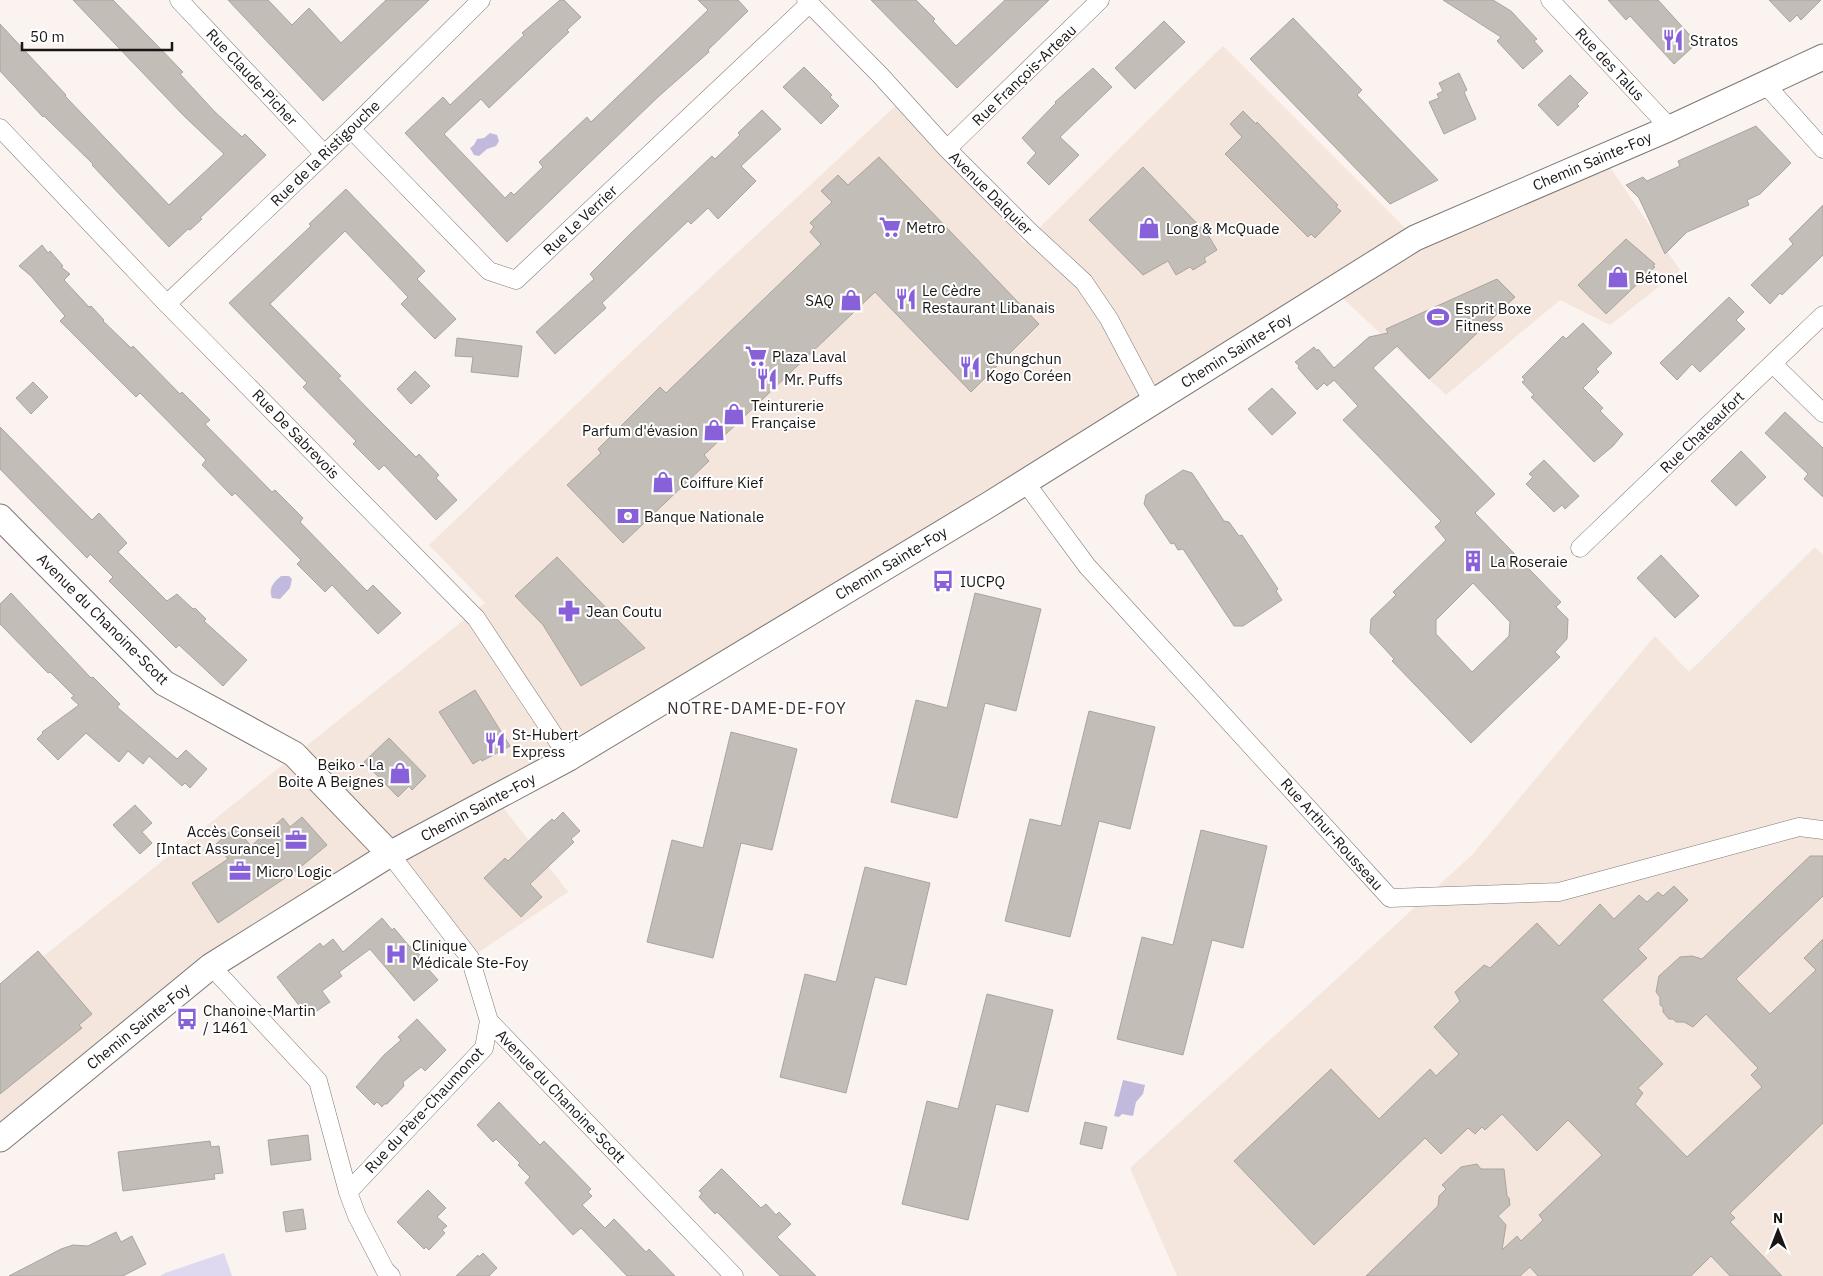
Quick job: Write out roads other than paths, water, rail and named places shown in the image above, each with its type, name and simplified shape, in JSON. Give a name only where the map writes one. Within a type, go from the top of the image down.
[{"type":"main road","name":"Chemin Sainte-Foy","points":[[0,1139],[211,966],[390,854],[569,758],[1025,482],[1416,238],[1670,128],[1789,71],[1823,57]]},
{"type":"main road","name":"Avenue du Chanoine-Scott","points":[[0,517],[164,683],[294,754],[390,854]]},
{"type":"street","name":"Rue Claude-Picher","points":[[179,0],[324,154]]},
{"type":"street","name":"Rue de la Ristigouche","points":[[167,304],[351,129],[481,0]]},
{"type":"street","name":"Rue François-Arteau","points":[[947,149],[1100,0]]},
{"type":"street","name":"Rue des Talus","points":[[1550,0],[1670,128]]},
{"type":"street","name":"Rue Le Verrier","points":[[351,129],[488,271],[516,280],[807,2]]},
{"type":"street","name":"Avenue Dalquier","points":[[807,2],[880,75],[947,149],[1030,232],[1084,282],[1109,319],[1153,402]]},
{"type":"street","points":[[1765,84],[1823,148]]},
{"type":"street","name":"Rue De Sabrevois","points":[[0,128],[167,304],[476,618],[569,758]]},
{"type":"street","name":"Rue Chateaufort","points":[[1580,548],[1823,315]]},
{"type":"street","points":[[1773,364],[1823,413]]},
{"type":"street","name":"Rue Arthur-Rousseau","points":[[1025,482],[1087,566],[1390,898],[1559,892],[1799,828],[1823,830]]},
{"type":"street","name":"Avenue du Chanoine-Scott","points":[[390,854],[470,958],[489,1021],[734,1276]]},
{"type":"street","points":[[211,966],[318,1081],[348,1192],[357,1216],[385,1270],[391,1276]]},
{"type":"street","name":"Rue du Père-Chaumonot","points":[[348,1192],[484,1048],[489,1021]]},
{"type":"place","name":"Stratos","points":[[1673,40]]},
{"type":"place","name":"Metro","points":[[890,227]]},
{"type":"place","name":"Long & McQuade","points":[[1149,228]]},
{"type":"place","name":"Bétonel","points":[[1618,277]]},
{"type":"place","name":"Le Cèdre Restaurant Libanais","points":[[906,299]]},
{"type":"place","name":"SAQ","points":[[851,300]]},
{"type":"place","name":"Esprit Boxe Fitness","points":[[1438,317]]},
{"type":"place","name":"Plaza Laval","points":[[756,356]]},
{"type":"place","name":"Chungchun Kogo Coréen","points":[[970,367]]},
{"type":"place","name":"Mr. Puffs","points":[[767,379]]},
{"type":"place","name":"Teinturerie Française","points":[[734,414]]},
{"type":"place","name":"Parfum d'évasion","points":[[714,430]]},
{"type":"place","name":"Coiffure Kief","points":[[663,482]]},
{"type":"place","name":"Banque Nationale","points":[[628,516]]},
{"type":"place","name":"La Roseraie","points":[[1473,561]]},
{"type":"place","name":"IUCPQ","points":[[943,581]]},
{"type":"place","name":"Jean Coutu","points":[[569,611]]},
{"type":"place","name":"St-Hubert Express","points":[[495,743]]},
{"type":"place","name":"Beiko - La Boite A Beignes","points":[[400,773]]},
{"type":"place","name":"Accès Conseil [Intact Assurance]","points":[[296,840]]},
{"type":"place","name":"Micro Logic","points":[[240,871]]},
{"type":"place","name":"Clinique Médicale Ste-Foy","points":[[396,954]]},
{"type":"place","name":"Chanoine-Martin / 1461","points":[[187,1019]]},
{"type":"district","name":"NOTRE-DAME-DE-FOY","points":[[757,708]]}]
